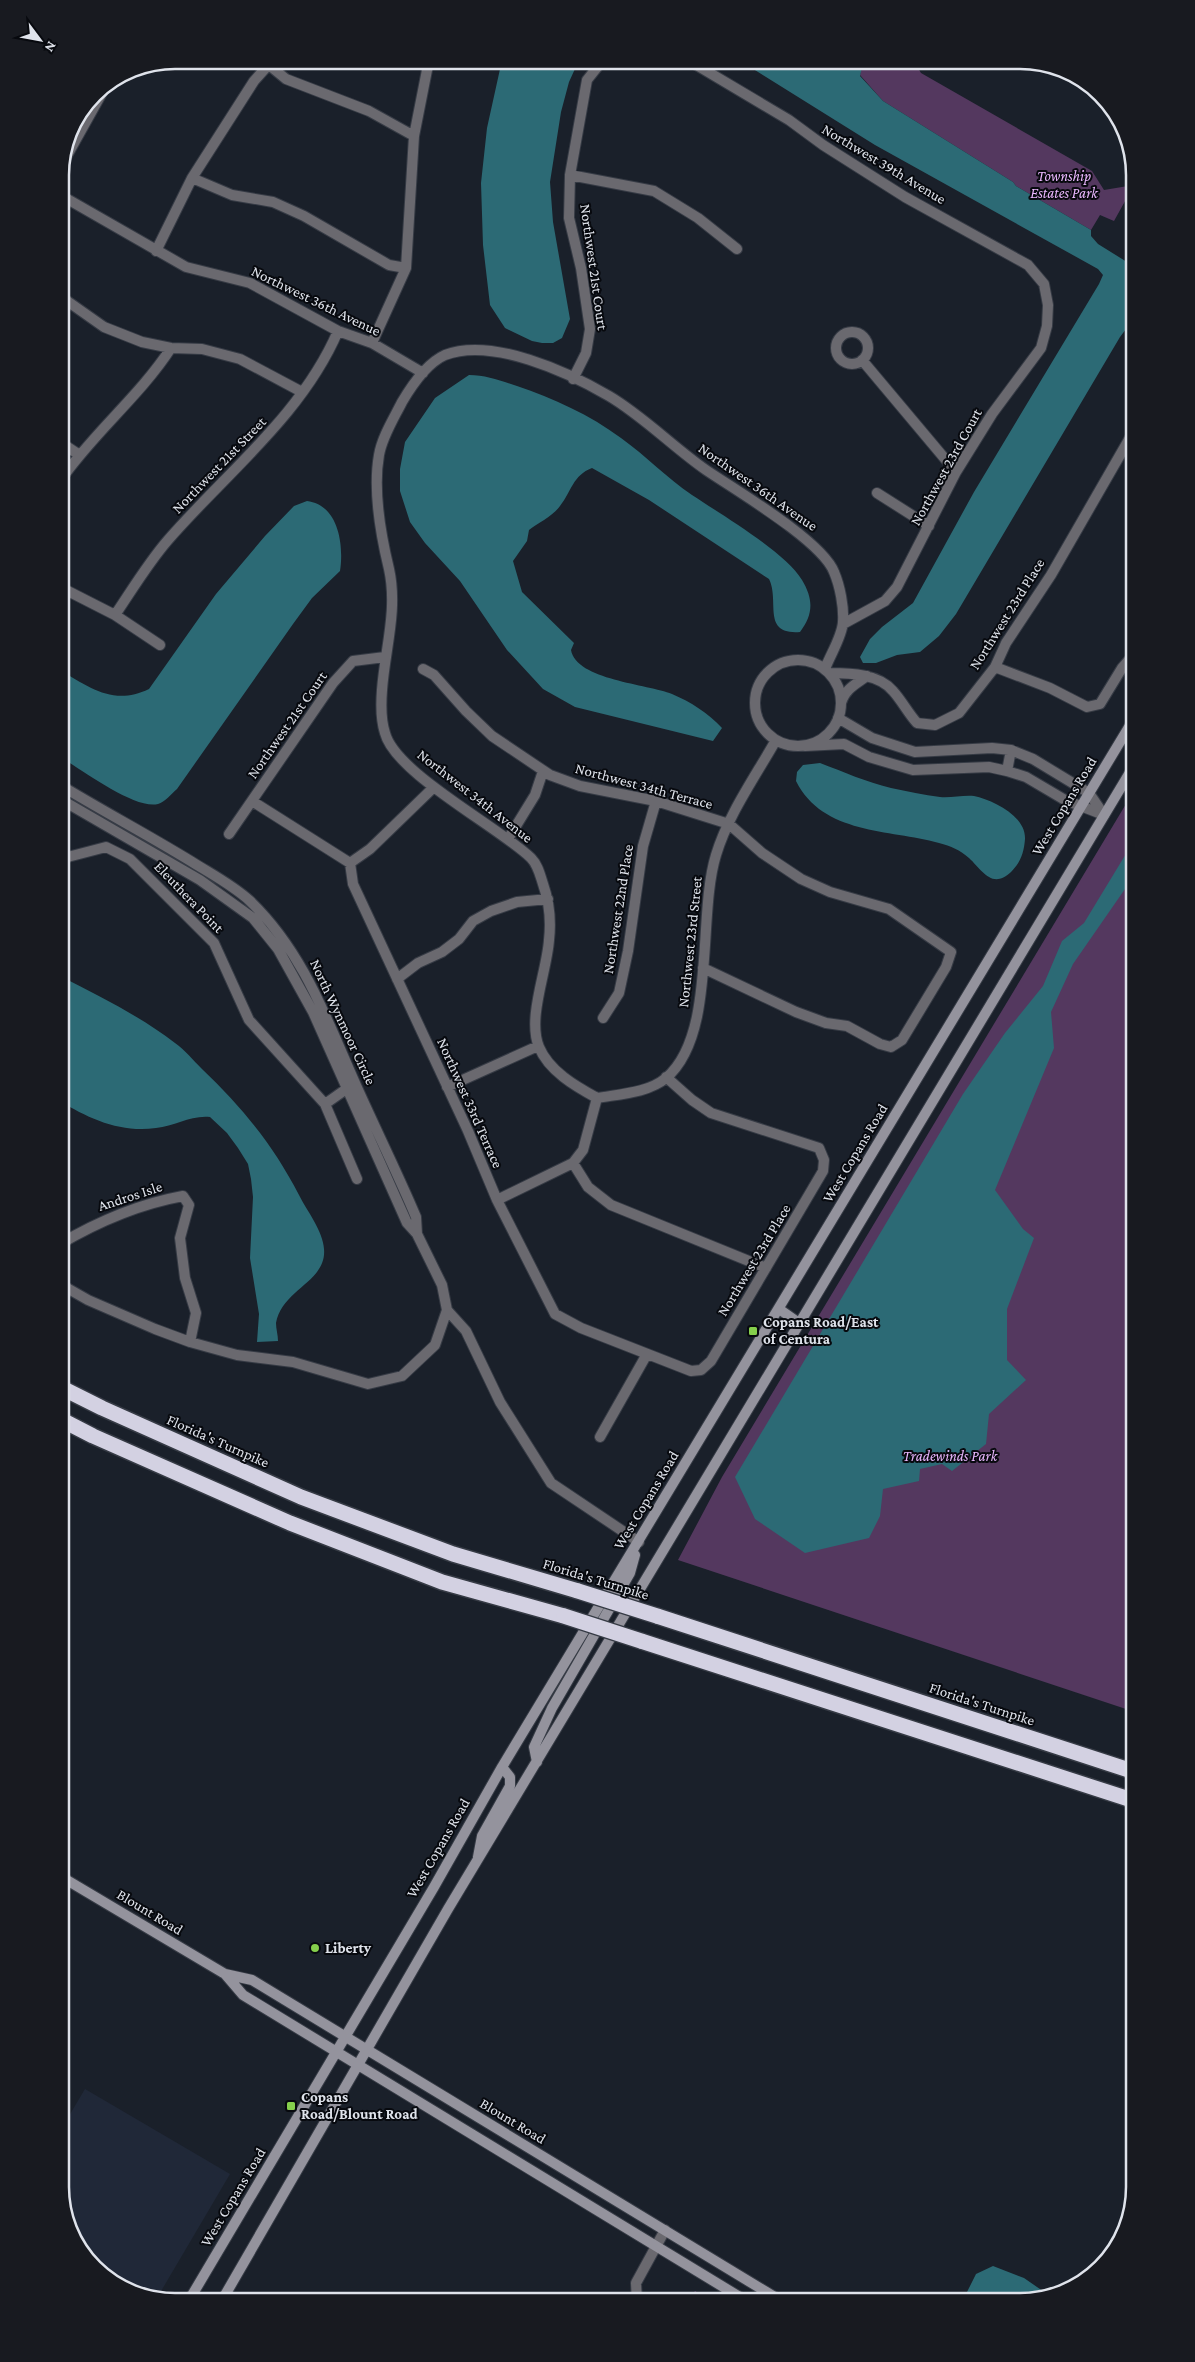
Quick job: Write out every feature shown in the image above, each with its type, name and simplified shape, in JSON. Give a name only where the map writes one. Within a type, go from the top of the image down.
[{"type":"highway","name":"Florida's Turnpike","points":[[69,1391],[102,1408],[302,1497],[453,1554],[578,1591],[1126,1769]]},
{"type":"highway","points":[[69,1424],[290,1523],[442,1582],[564,1616],[1126,1798]]},
{"type":"main road","name":"West Copans Road","points":[[193,2293],[346,2037],[502,1767],[1126,732]]},
{"type":"main road","points":[[225,2293],[537,1762],[1126,779]]},
{"type":"main road","points":[[779,1309],[799,1323]]},
{"type":"main road","points":[[537,1762],[534,1747],[552,1708],[630,1573],[639,1542]]},
{"type":"main road","points":[[476,1865],[482,1836],[510,1786],[510,1777],[502,1767]]},
{"type":"main road","name":"Blount Road","points":[[69,1881],[225,1974],[252,1980],[768,2293]]},
{"type":"main road","name":"Blount Road","points":[[225,1974],[242,1994],[733,2293]]},
{"type":"street","points":[[156,251],[192,178],[254,81],[265,69]]},
{"type":"street","points":[[277,69],[286,79],[369,111],[414,136]]},
{"type":"street","points":[[372,343],[406,268],[414,136],[427,69]]},
{"type":"street","name":"Northwest 21st Court","points":[[574,378],[586,353],[590,330],[581,268],[569,218],[570,175],[587,80],[595,69]]},
{"type":"street","name":"Northwest 39th Avenue","points":[[703,69],[789,120],[823,145],[905,197],[1028,265],[1044,284],[1048,305]]},
{"type":"street","points":[[73,146],[95,106]]},
{"type":"street","points":[[570,175],[654,192],[698,218],[737,249]]},
{"type":"street","points":[[192,178],[232,195],[273,202],[304,216],[389,265],[406,268]]},
{"type":"street","name":"Northwest 36th Avenue","points":[[69,200],[186,267],[250,284],[338,331],[372,343],[422,373]]},
{"type":"street","points":[[69,302],[104,327],[142,342],[171,348],[202,349],[240,359],[302,392]]},
{"type":"street","name":"Northwest 23rd Court","points":[[843,624],[885,601],[897,587],[956,472],[992,414],[1041,348],[1048,305]]},
{"type":"street","name":"Northwest 21st Street","points":[[115,615],[167,542],[243,460],[273,432],[327,357],[338,331]]},
{"type":"street","points":[[69,468],[78,454],[156,371],[171,348]]},
{"type":"street","points":[[422,373],[444,356],[480,350],[524,358],[574,378]]},
{"type":"street","points":[[862,360],[956,472]]},
{"type":"street","name":"Northwest 34th Avenue","points":[[422,373],[401,405],[379,452],[377,482],[384,548],[391,580],[393,618],[385,657],[382,696],[385,734],[393,751],[434,788],[508,839],[535,862],[548,899],[550,939],[535,1020],[538,1046]]},
{"type":"street","name":"Northwest 36th Avenue","points":[[574,378],[611,397],[698,464],[816,547],[834,570],[840,596],[843,624],[827,671]]},
{"type":"street","name":"Northwest 23rd Place","points":[[827,671],[867,676],[881,680],[893,691],[917,723],[935,725],[959,713],[995,666],[1006,643],[1051,576],[1126,445]]},
{"type":"street","points":[[69,448],[78,454]]},
{"type":"street","points":[[877,493],[928,526]]},
{"type":"street","points":[[69,591],[115,615],[160,645]]},
{"type":"street","name":"Northwest 21st Court","points":[[229,834],[333,683],[353,661],[385,657]]},
{"type":"street","points":[[841,705],[836,683],[827,671],[814,663],[802,660],[790,660],[778,664],[767,673],[759,684],[755,698],[755,710],[759,722],[766,732],[776,740],[790,745],[844,744],[869,757],[913,770],[989,767],[1007,770],[1081,807],[1104,815]]},
{"type":"street","points":[[995,666],[1050,688],[1087,707],[1100,704],[1126,663]]},
{"type":"street","name":"Northwest 34th Terrace","points":[[423,668],[434,675],[466,712],[492,736],[543,771],[580,786],[656,801],[729,824],[762,853],[801,879],[830,892],[889,909],[951,952],[946,967],[902,1040],[891,1047],[880,1044],[847,1026],[826,1023],[796,1012],[704,968]]},
{"type":"street","points":[[805,746],[819,740],[831,731],[838,718],[843,696],[850,688],[867,676]]},
{"type":"street","points":[[838,718],[872,738],[915,752],[992,748],[1011,750],[1034,759],[1089,793],[1104,815]]},
{"type":"street","name":"Northwest 23rd Street","points":[[597,1098],[626,1094],[649,1087],[666,1077],[682,1057],[693,1032],[700,1002],[704,968],[707,903],[716,855],[729,824],[776,740]]},
{"type":"street","points":[[889,763],[896,746]]},
{"type":"street","points":[[1007,770],[1011,750]]},
{"type":"street","points":[[508,839],[535,795],[543,771]]},
{"type":"street","points":[[252,801],[350,863],[370,849],[434,788]]},
{"type":"street","name":"North Wynmoor Circle","points":[[69,790],[143,831],[212,874],[250,901],[284,941],[303,969],[323,1006],[351,1085]]},
{"type":"street","name":"Northwest 22nd Place","points":[[603,1018],[619,993],[628,951],[643,846],[656,801]]},
{"type":"street","name":"North Wynmoor Circle","points":[[69,805],[200,880],[252,918],[278,949],[294,975],[351,1085],[416,1217],[417,1234],[442,1285],[447,1310]]},
{"type":"street","points":[[130,859],[139,844],[143,831]]},
{"type":"street","name":"Eleuthera Point","points":[[69,857],[106,847],[130,859],[214,943],[248,1020],[325,1104],[357,1179]]},
{"type":"street","name":"Northwest 33rd Terrace","points":[[350,863],[353,884],[497,1200],[555,1314],[581,1328],[691,1371],[701,1370]]},
{"type":"street","points":[[397,979],[418,963],[442,952],[459,938],[473,921],[491,911],[517,902],[548,899]]},
{"type":"street","points":[[447,1087],[538,1046],[554,1069],[576,1087],[597,1098],[583,1150],[573,1164],[497,1200]]},
{"type":"street","name":"Northwest 23rd Place","points":[[666,1077],[692,1100],[711,1113],[819,1148],[824,1160],[823,1171],[711,1361],[701,1370]]},
{"type":"street","points":[[325,1104],[351,1085]]},
{"type":"street","points":[[573,1164],[588,1187],[611,1205],[766,1268]]},
{"type":"street","name":"Andros Isle","points":[[69,1239],[108,1218],[163,1200],[183,1196],[189,1205],[180,1238],[186,1278],[196,1314],[190,1342]]},
{"type":"street","points":[[69,1289],[88,1300],[190,1342],[237,1355],[293,1362],[368,1384],[402,1376],[435,1345],[447,1310],[466,1331],[500,1402],[551,1482],[639,1542]]},
{"type":"street","points":[[600,1437],[647,1354]]},
{"type":"street","points":[[637,2293],[636,2283],[665,2230]]},
{"type":"shaded area","points":[[85,2089],[230,2174],[161,2292],[141,2288],[116,2275],[95,2257],[83,2240],[72,2215],[70,2201],[69,2116]]},
{"type":"green space","name":"Township Estates Park","points":[[862,69],[919,69],[921,73],[1092,171],[1104,190],[1126,186],[1126,199],[1114,221],[1100,215],[1091,230],[1016,186],[1013,182],[883,101],[860,75]]},
{"type":"green space","name":"Tradewinds Park","points":[[1126,804],[1126,1709],[678,1560],[722,1477]]},
{"type":"water","points":[[500,69],[575,69],[569,82],[561,112],[550,182],[553,222],[570,319],[562,338],[553,343],[532,341],[505,328],[490,305],[483,245],[481,183],[487,128]]},
{"type":"water","points":[[753,69],[862,69],[860,76],[883,101],[1013,182],[1016,186],[1091,230],[1091,236],[1098,244],[1126,261],[1126,329],[956,614],[939,636],[920,652],[897,655],[876,663],[863,663],[860,657],[870,639],[913,603],[974,492],[1103,275],[1098,269],[875,145]]},
{"type":"water","points":[[469,375],[493,379],[531,391],[571,408],[597,422],[630,445],[692,495],[768,546],[794,569],[802,580],[809,594],[810,613],[800,632],[788,631],[780,628],[776,622],[772,588],[769,579],[649,500],[592,468],[576,479],[557,510],[529,530],[527,541],[513,561],[522,592],[574,643],[571,650],[576,660],[586,668],[614,680],[661,690],[692,704],[711,717],[722,728],[713,741],[575,707],[543,689],[507,650],[460,581],[425,543],[410,522],[400,491],[400,469],[405,442],[435,398]]},
{"type":"water","points":[[307,501],[318,504],[333,518],[340,539],[340,571],[312,598],[177,789],[161,803],[148,804],[122,795],[69,763],[69,675],[103,693],[113,695],[125,696],[149,689],[216,594],[265,536],[294,506]]},
{"type":"water","points":[[820,763],[891,788],[940,797],[974,796],[999,805],[1014,816],[1024,831],[1025,844],[1020,861],[1004,877],[993,879],[966,855],[951,847],[859,827],[840,821],[823,812],[808,799],[796,781],[797,772],[803,765]]},
{"type":"water","points":[[1126,854],[1126,888],[1073,964],[1051,1012],[1054,1048],[995,1190],[1023,1229],[1034,1238],[1007,1309],[1007,1360],[1026,1380],[989,1414],[986,1444],[952,1471],[942,1464],[920,1469],[919,1481],[883,1489],[880,1516],[869,1538],[805,1553],[755,1519],[735,1477],[963,1094],[1005,1033],[1043,986],[1062,941],[1084,923]]},
{"type":"water","points":[[69,981],[134,1015],[182,1049],[244,1113],[268,1144],[289,1177],[318,1228],[324,1249],[323,1260],[319,1270],[286,1302],[280,1311],[276,1323],[278,1341],[257,1342],[259,1314],[250,1258],[253,1197],[251,1179],[248,1164],[227,1133],[210,1117],[190,1119],[156,1128],[143,1129],[118,1126],[82,1114],[69,1106]]},
{"type":"water","points":[[993,2266],[1024,2278],[1042,2291],[1020,2293],[966,2293],[976,2274]]},
{"type":"place","name":"Copans Road/East of Centura","points":[[753,1331]]},
{"type":"place","name":"Liberty","points":[[315,1948]]},
{"type":"place","name":"Copans Road/Blount Road","points":[[291,2106]]}]
